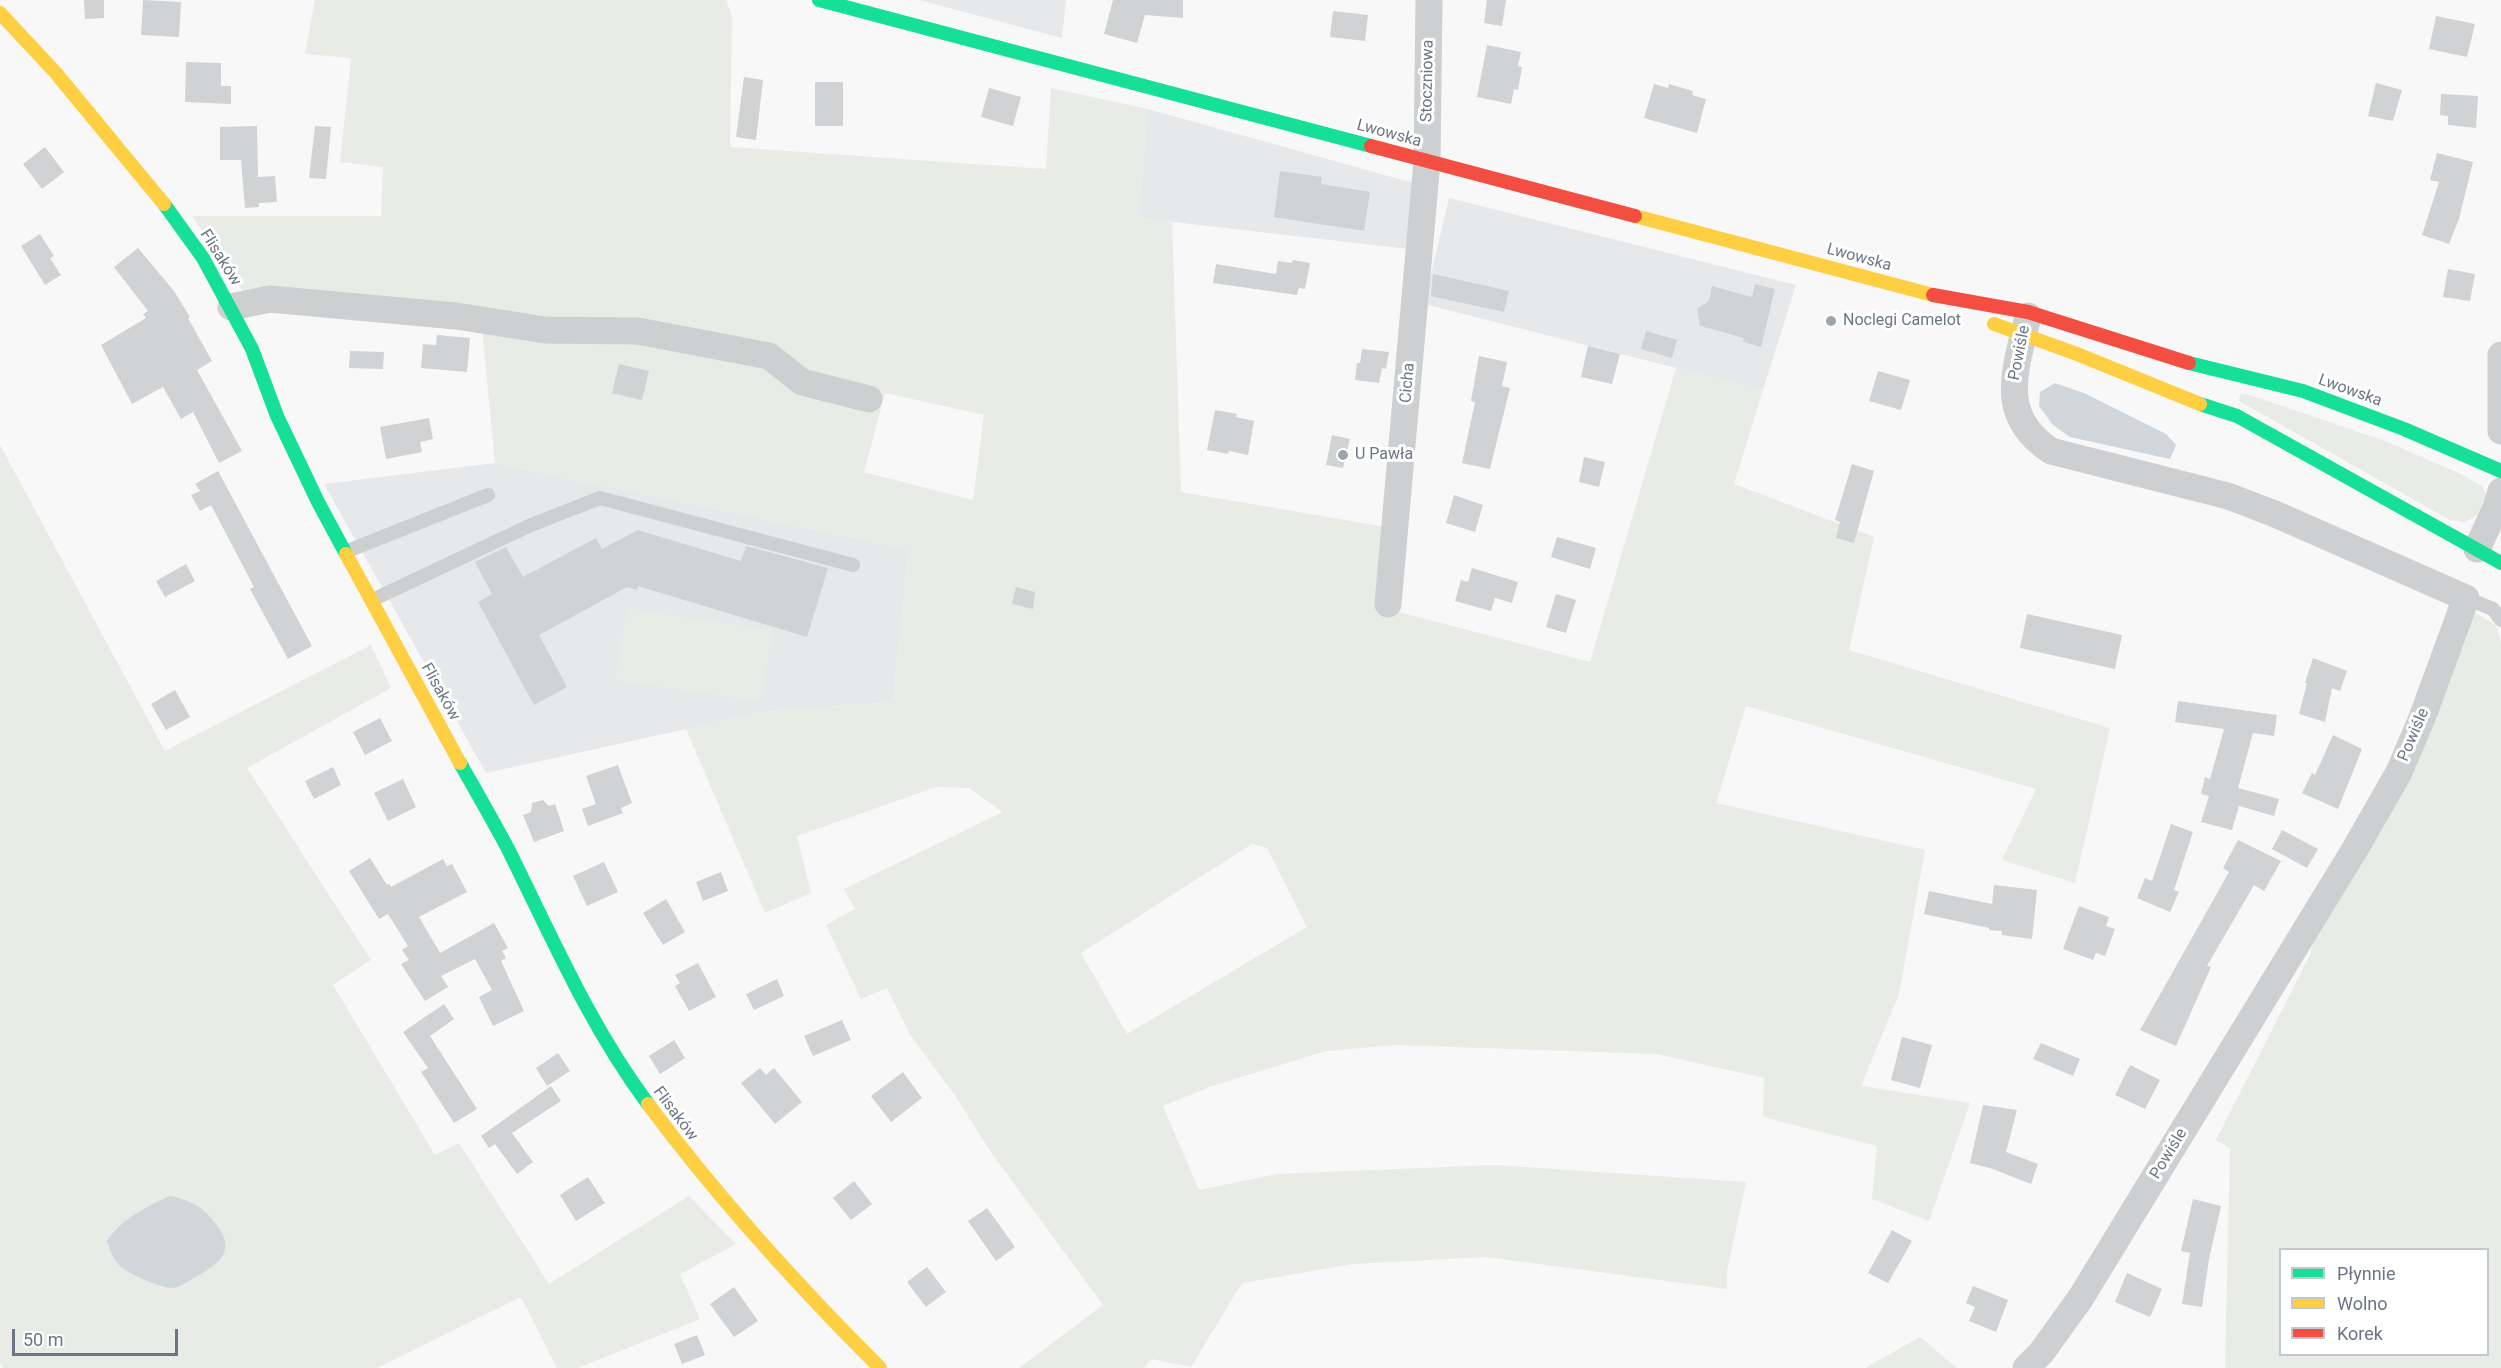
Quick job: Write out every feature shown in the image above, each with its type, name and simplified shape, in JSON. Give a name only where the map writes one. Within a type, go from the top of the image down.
[{"type":"main road","name":"Lwowska","points":[[819,0],[1950,300],[1996,305],[2077,354],[2202,405],[2236,416],[2501,563]]},
{"type":"main road","name":"Flisaków","points":[[0,13],[55,72],[173,216],[203,258],[252,349],[278,416],[345,552],[506,846],[583,1004],[623,1071],[685,1154],[781,1266],[827,1316],[880,1368]]},
{"type":"main road","name":"Lwowska","points":[[1950,300],[1991,322],[2026,323],[2319,397],[2404,429],[2501,471]]},
{"type":"main road","name":"Lwowska","points":[[2182,361],[2213,386]]},
{"type":"main road","name":"Lwowska","points":[[2223,399],[2236,416]]},
{"type":"street","name":"Stoczniowa","points":[[1427,161],[1429,0]]},
{"type":"street","name":"Cicha","points":[[1388,604],[1427,161]]},
{"type":"street","points":[[231,307],[270,300],[456,316],[545,330],[638,331],[770,356],[802,382],[869,399]]},
{"type":"street","name":"Powiśle","points":[[2026,323],[2014,379],[2015,400],[2023,425],[2030,435],[2051,452],[2228,496],[2275,514],[2466,598],[2422,718],[2398,772],[2366,830],[2080,1299],[2041,1353],[2026,1368]]},
{"type":"street","points":[[2501,355],[2501,431]]},
{"type":"street","points":[[2477,549],[2496,508],[2501,491]]},
{"type":"lane","points":[[345,552],[488,495]]},
{"type":"lane","points":[[372,600],[531,525],[600,498],[853,565]]},
{"type":"lane","points":[[2466,598],[2493,609],[2501,620]]},
{"type":"shaded area","points":[[315,0],[726,0],[732,16],[730,147],[1046,169],[1051,88],[1148,109],[1138,218],[1172,222],[1181,492],[1386,527],[1395,611],[1590,662],[1676,368],[1763,390],[1734,484],[1874,537],[1849,650],[2110,728],[2075,883],[2002,860],[2036,789],[1746,706],[1716,803],[1925,850],[1899,994],[1861,1086],[1970,1103],[1929,1221],[1872,1199],[1877,1146],[1763,1117],[1764,1078],[1656,1054],[1395,1045],[1326,1051],[1212,1086],[1163,1106],[1199,1190],[1277,1174],[1494,1165],[1746,1182],[1727,1271],[1727,1289],[1486,1257],[1353,1264],[1242,1283],[1191,1367],[1151,1359],[1144,1368],[1019,1368],[1103,1305],[993,1155],[954,1094],[911,1036],[887,988],[861,999],[826,925],[855,909],[844,889],[1003,812],[969,788],[936,787],[797,836],[811,893],[765,913],[686,729],[764,712],[893,702],[909,549],[495,463],[482,329],[246,296],[192,216],[381,216],[383,167],[340,162],[351,58],[305,54]],"holes":[[[885,393],[984,415],[973,500],[864,472]],[[1252,844],[1267,848],[1307,927],[1127,1034],[1081,953]]]},
{"type":"shaded area","points":[[919,0],[1066,0],[1062,38]]},
{"type":"shaded area","points":[[1148,109],[1417,184],[1409,249],[1138,218]]},
{"type":"shaded area","points":[[1449,198],[1796,285],[1763,390],[1424,304]]},
{"type":"shaded area","points":[[2055,383],[2084,393],[2166,434],[2176,445],[2170,459],[2070,437],[2053,425],[2039,406],[2040,392]]},
{"type":"shaded area","points":[[2240,394],[2250,395],[2385,441],[2461,474],[2482,486],[2486,494],[2479,514],[2465,522],[2450,520],[2239,401]]},
{"type":"shaded area","points":[[0,445],[165,751],[371,645],[391,688],[247,768],[371,960],[333,985],[435,1155],[459,1143],[549,1284],[689,1196],[736,1244],[680,1274],[700,1319],[578,1368],[557,1368],[521,1297],[377,1368],[3,1368],[0,1363]]},
{"type":"shaded area","points":[[495,463],[909,549],[893,702],[764,712],[486,773],[324,484]]},
{"type":"shaded area","points":[[627,608],[773,630],[761,702],[615,680]]},
{"type":"shaded area","points":[[2475,613],[2496,625],[2501,642],[2501,1368],[2225,1368],[2230,1148],[2216,1140],[2311,953],[2312,945],[2417,758]]},
{"type":"shaded area","points":[[170,1196],[190,1202],[206,1213],[222,1233],[225,1242],[223,1255],[212,1267],[184,1284],[171,1288],[152,1283],[124,1269],[114,1257],[107,1241],[127,1220]]},
{"type":"shaded area","points":[[1920,1337],[1957,1368],[1865,1368]]},
{"type":"building","points":[[84,0],[104,0],[104,18],[85,19]]},
{"type":"building","points":[[143,0],[181,2],[179,37],[141,35]]},
{"type":"building","points":[[1113,0],[1183,0],[1183,18],[1145,15],[1137,43],[1104,34]]},
{"type":"building","points":[[1487,0],[1506,0],[1502,26],[1484,23]]},
{"type":"building","points":[[1333,11],[1368,15],[1365,41],[1330,37]]},
{"type":"building","points":[[2436,16],[2475,24],[2467,57],[2429,49]]},
{"type":"building","points":[[1487,45],[1521,52],[1518,66],[1522,67],[1518,90],[1514,89],[1511,104],[1477,97]]},
{"type":"building","points":[[186,62],[221,63],[221,86],[231,86],[231,104],[185,102]]},
{"type":"building","points":[[744,77],[763,80],[756,140],[736,137]]},
{"type":"building","points":[[815,82],[843,82],[843,126],[815,126]]},
{"type":"building","points":[[2376,83],[2402,90],[2393,121],[2368,116]]},
{"type":"building","points":[[1654,84],[1668,88],[1669,84],[1693,91],[1692,95],[1706,99],[1697,133],[1644,118]]},
{"type":"building","points":[[989,88],[1021,97],[1013,126],[981,117]]},
{"type":"building","points":[[2441,94],[2478,96],[2476,128],[2448,125],[2448,116],[2440,115]]},
{"type":"building","points":[[257,126],[258,177],[275,176],[277,202],[259,203],[259,207],[245,208],[241,160],[220,160],[220,127]]},
{"type":"building","points":[[315,126],[331,127],[326,179],[309,178]]},
{"type":"building","points":[[45,147],[64,172],[42,189],[23,164]]},
{"type":"building","points":[[2437,153],[2473,162],[2459,219],[2449,244],[2422,235],[2439,182],[2430,180]]},
{"type":"building","points":[[1280,171],[1322,177],[1321,184],[1370,192],[1364,231],[1274,217]]},
{"type":"building","points":[[40,234],[54,256],[50,258],[61,275],[45,285],[21,246]]},
{"type":"building","points":[[138,248],[174,291],[212,361],[197,370],[242,451],[219,463],[193,412],[181,419],[163,387],[132,404],[101,345],[146,318],[143,314],[148,311],[114,267]]},
{"type":"building","points":[[1293,260],[1310,263],[1305,289],[1299,288],[1297,295],[1213,283],[1216,264],[1276,274],[1278,261],[1292,263]]},
{"type":"building","points":[[2448,269],[2475,274],[2470,301],[2443,297]]},
{"type":"building","points":[[1433,274],[1509,291],[1504,312],[1431,296]]},
{"type":"building","points":[[1755,284],[1775,289],[1761,347],[1743,342],[1744,338],[1700,326],[1697,309],[1709,301],[1712,286],[1752,297]]},
{"type":"building","points":[[1646,331],[1677,340],[1672,358],[1641,349]]},
{"type":"building","points":[[437,335],[470,338],[467,372],[421,368],[423,344],[436,345]]},
{"type":"building","points":[[1588,346],[1620,354],[1612,384],[1581,377]]},
{"type":"building","points":[[1362,349],[1389,352],[1386,369],[1382,368],[1379,383],[1355,380]]},
{"type":"building","points":[[350,351],[384,352],[383,369],[349,368]]},
{"type":"building","points":[[1479,356],[1507,362],[1502,386],[1510,388],[1490,469],[1462,463],[1475,402],[1471,401]]},
{"type":"building","points":[[619,364],[649,371],[642,400],[612,393]]},
{"type":"building","points":[[1878,371],[1910,380],[1901,410],[1869,401]]},
{"type":"building","points":[[1215,410],[1237,414],[1236,417],[1254,421],[1248,455],[1207,450]]},
{"type":"building","points":[[429,418],[433,439],[420,442],[422,452],[386,459],[380,427]]},
{"type":"building","points":[[1332,435],[1350,439],[1343,468],[1326,465]]},
{"type":"building","points":[[1584,457],[1605,462],[1599,487],[1579,482]]},
{"type":"building","points":[[1852,464],[1874,471],[1854,543],[1836,538],[1840,522],[1835,520]]},
{"type":"building","points":[[218,471],[312,646],[288,659],[250,589],[254,587],[211,505],[200,511],[191,495],[200,491],[195,484]]},
{"type":"building","points":[[1454,495],[1483,505],[1475,532],[1446,523]]},
{"type":"building","points":[[638,530],[741,561],[746,546],[828,568],[807,637],[638,586],[637,590],[627,587],[539,635],[567,687],[534,705],[478,602],[492,594],[475,562],[506,547],[523,577],[596,538],[602,549]]},
{"type":"building","points":[[1557,537],[1596,548],[1590,569],[1551,557]]},
{"type":"building","points":[[186,564],[195,581],[165,597],[156,581]]},
{"type":"building","points":[[1472,568],[1518,582],[1512,603],[1495,598],[1491,611],[1455,601],[1461,580],[1468,582]]},
{"type":"building","points":[[1016,587],[1035,592],[1033,609],[1012,604]]},
{"type":"building","points":[[1556,594],[1576,600],[1566,633],[1546,627]]},
{"type":"building","points":[[2027,614],[2122,635],[2115,669],[2020,648]]},
{"type":"building","points":[[2313,658],[2347,671],[2340,691],[2332,688],[2325,722],[2299,714]]},
{"type":"building","points":[[175,690],[190,717],[166,730],[151,704]]},
{"type":"building","points":[[2178,701],[2277,715],[2274,736],[2253,733],[2238,788],[2279,799],[2274,816],[2239,806],[2232,830],[2201,822],[2209,796],[2201,794],[2205,777],[2210,779],[2224,729],[2175,722]]},
{"type":"building","points":[[380,718],[392,741],[365,755],[353,732]]},
{"type":"building","points":[[2333,735],[2362,749],[2338,809],[2302,793],[2312,773],[2315,775]]},
{"type":"building","points":[[618,765],[632,803],[621,808],[623,813],[588,826],[582,809],[596,804],[586,776]]},
{"type":"building","points":[[333,767],[341,785],[314,799],[305,781]]},
{"type":"building","points":[[403,779],[416,807],[388,821],[374,793]]},
{"type":"building","points":[[543,800],[549,806],[555,804],[564,831],[534,842],[523,815],[531,812],[532,803]]},
{"type":"building","points":[[2171,824],[2193,832],[2174,890],[2179,892],[2170,912],[2137,898],[2145,878],[2152,881]]},
{"type":"building","points":[[2282,830],[2318,849],[2307,868],[2272,849]]},
{"type":"building","points":[[2238,840],[2281,861],[2264,891],[2254,885],[2207,966],[2211,967],[2176,1046],[2140,1030],[2229,872],[2223,868]]},
{"type":"building","points":[[370,858],[387,885],[391,887],[443,859],[447,866],[452,864],[467,892],[419,917],[440,953],[494,923],[508,948],[502,951],[506,958],[501,961],[524,1011],[493,1026],[479,997],[492,990],[475,959],[441,976],[448,987],[425,1001],[401,964],[409,960],[402,950],[408,946],[388,914],[379,919],[349,871]]},
{"type":"building","points":[[604,862],[618,892],[587,906],[573,876]]},
{"type":"building","points":[[721,872],[728,891],[703,901],[696,882]]},
{"type":"building","points":[[1994,885],[2037,890],[2032,939],[2002,935],[2002,931],[1924,914],[1929,891],[1992,904]]},
{"type":"building","points":[[666,899],[685,932],[663,945],[643,913]]},
{"type":"building","points":[[2079,906],[2109,917],[2106,926],[2115,929],[2105,956],[2096,953],[2093,960],[2063,949]]},
{"type":"building","points":[[698,963],[716,997],[689,1011],[675,986],[680,983],[675,975]]},
{"type":"building","points":[[777,979],[784,996],[754,1010],[746,994]]},
{"type":"building","points":[[444,1004],[454,1019],[430,1036],[477,1109],[454,1123],[421,1072],[428,1068],[403,1032]]},
{"type":"building","points":[[842,1020],[851,1040],[813,1056],[804,1036]]},
{"type":"building","points":[[1902,1037],[1932,1045],[1920,1088],[1891,1080]]},
{"type":"building","points":[[674,1040],[685,1058],[660,1074],[649,1056]]},
{"type":"building","points":[[2041,1043],[2080,1059],[2073,1076],[2033,1059]]},
{"type":"building","points":[[558,1053],[570,1071],[547,1086],[536,1068]]},
{"type":"building","points":[[2130,1065],[2160,1080],[2145,1109],[2115,1095]]},
{"type":"building","points":[[760,1068],[766,1075],[774,1068],[802,1102],[775,1124],[741,1083]]},
{"type":"building","points":[[903,1072],[922,1098],[891,1122],[871,1096]]},
{"type":"building","points":[[551,1086],[561,1101],[512,1133],[533,1162],[517,1174],[495,1144],[489,1148],[481,1136]]},
{"type":"building","points":[[1983,1105],[2017,1110],[2006,1152],[2038,1164],[2031,1184],[1993,1169],[1970,1163]]},
{"type":"building","points":[[588,1177],[605,1203],[576,1221],[560,1195]]},
{"type":"building","points":[[854,1181],[872,1204],[851,1220],[833,1198]]},
{"type":"building","points":[[2193,1199],[2221,1206],[2209,1259],[2202,1307],[2182,1304],[2190,1253],[2181,1251]]},
{"type":"building","points":[[987,1208],[1015,1247],[996,1261],[968,1221]]},
{"type":"building","points":[[1892,1230],[1912,1241],[1888,1283],[1868,1273]]},
{"type":"building","points":[[927,1267],[946,1292],[926,1307],[907,1282]]},
{"type":"building","points":[[2127,1273],[2162,1289],[2150,1317],[2115,1302]]},
{"type":"building","points":[[1973,1286],[2008,1300],[1996,1332],[1969,1321],[1975,1307],[1966,1303]]},
{"type":"building","points":[[734,1287],[758,1321],[734,1337],[710,1304]]},
{"type":"building","points":[[697,1335],[705,1355],[682,1364],[674,1344]]},
{"type":"traffic: fast","points":[[819,0],[1371,146]]},
{"type":"traffic: fast","points":[[164,204],[203,258],[252,349],[277,416],[346,554]]},
{"type":"traffic: fast","points":[[2189,363],[2303,391],[2404,429],[2501,471]]},
{"type":"traffic: fast","points":[[2200,404],[2237,416],[2501,563]]},
{"type":"traffic: fast","points":[[460,763],[507,847],[589,1011],[607,1043],[648,1104]]},
{"type":"traffic: slow","points":[[0,13],[55,72],[164,204]]},
{"type":"traffic: slow","points":[[1635,216],[1933,295]]},
{"type":"traffic: slow","points":[[1994,324],[2077,354],[2200,404]]},
{"type":"traffic: slow","points":[[346,554],[460,763]]},
{"type":"traffic: slow","points":[[648,1104],[759,1240],[880,1368]]},
{"type":"traffic: jam","points":[[1371,146],[1635,216]]},
{"type":"traffic: jam","points":[[1933,295],[2028,312],[2189,363]]},
{"type":"place","name":"Noclegi Camelot","points":[[1831,321]]},
{"type":"place","name":"U Pawła","points":[[1343,455]]}]
